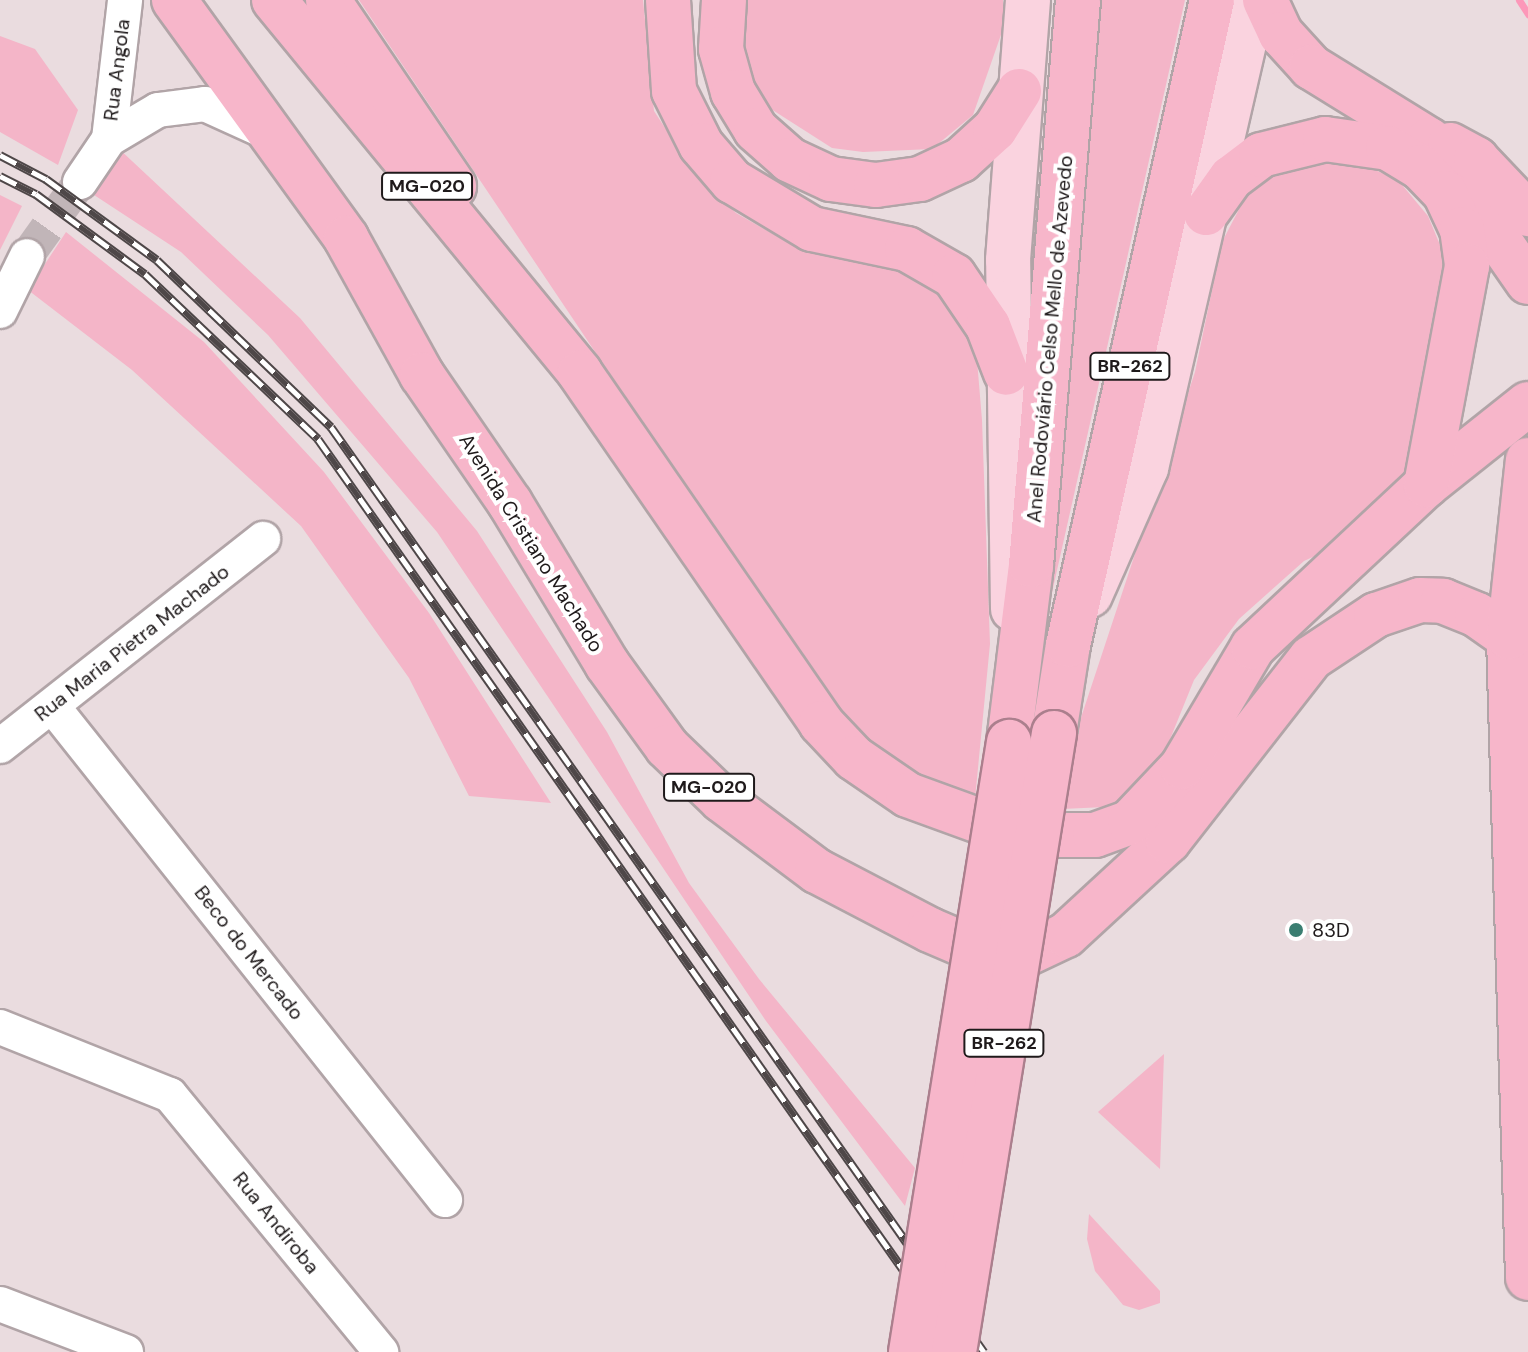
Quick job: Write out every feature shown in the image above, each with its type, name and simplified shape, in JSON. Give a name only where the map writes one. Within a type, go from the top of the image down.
[{"type":"highway","name":"Avenida Cristiano Machado","points":[[174,0],[346,238],[422,375],[510,503],[607,664],[667,747],[722,800],[817,871],[1007,963],[1066,935],[1092,913],[1206,798],[1311,658],[1376,615],[1420,600],[1443,601],[1477,615],[1509,637]]},
{"type":"highway","name":"MG-020","points":[[274,0],[580,373],[778,663],[854,758],[908,795],[1018,835],[1095,835],[1130,822],[1182,767],[1253,647],[1426,485]]},
{"type":"highway","points":[[328,0],[455,188],[527,276],[580,373]]},
{"type":"highway","points":[[668,0],[674,91],[701,145],[732,181],[812,229],[907,249],[954,276],[988,326],[1006,373]]},
{"type":"highway","points":[[724,0],[721,49],[733,92],[756,130],[779,150],[831,179],[876,185],[920,179],[947,166],[995,129],[1019,91]]},
{"type":"highway","name":"Anel Rodoviário Celso Mello de Azevedo","points":[[911,1352],[1009,742],[1031,565],[1078,0]]},
{"type":"highway","name":"BR-262","points":[[954,1352],[1068,645],[1212,0]]},
{"type":"highway","points":[[1265,0],[1281,34],[1311,67],[1429,140],[1476,159],[1528,214]]},
{"type":"highway","points":[[1206,213],[1254,159],[1325,139],[1388,148],[1420,167],[1445,193],[1462,229],[1467,266],[1426,485]]},
{"type":"highway","points":[[1429,140],[1528,282]]},
{"type":"highway","points":[[1426,485],[1528,404]]},
{"type":"highway","points":[[1528,460],[1509,637],[1525,1047],[1528,1278]]},
{"type":"main road","name":"Anel Rodoviário Celso Mello de Azevedo","points":[[1016,677],[1006,373],[1019,91],[1028,0]]},
{"type":"main road","name":"BR-262","points":[[1068,645],[1146,468],[1254,0]]},
{"type":"street","name":"Rua Angola","points":[[109,139],[125,0]]},
{"type":"street","name":"Rua Angola","points":[[80,182],[109,139],[158,110],[205,104],[272,134]]},
{"type":"street","points":[[0,311],[27,256]]},
{"type":"street","name":"Rua Maria Pietra Machado","points":[[3,741],[53,707],[263,539]]},
{"type":"street","name":"Beco do Mercado","points":[[53,707],[445,1200]]},
{"type":"street","name":"Rua Andiroba","points":[[0,1027],[170,1095],[381,1352]]},
{"type":"street","points":[[0,1304],[126,1352]]},
{"type":"shaded area","points":[[359,0],[643,0],[654,111],[692,169],[736,213],[799,249],[864,257],[915,277],[951,303],[975,336],[982,420],[990,644],[975,799],[928,782],[881,754],[830,702]]},
{"type":"shaded area","points":[[745,0],[1003,0],[1003,29],[973,115],[932,149],[863,152],[832,148],[771,109],[743,70],[737,20]]},
{"type":"shaded area","points":[[1096,0],[1185,0],[1038,655]]},
{"type":"shaded area","points":[[0,36],[35,49],[78,110],[58,165],[0,132]]},
{"type":"shaded area","points":[[117,147],[300,318],[477,531],[607,732],[689,883],[759,979],[915,1168],[905,1206],[766,1021],[437,532],[268,335],[181,252],[88,191]]},
{"type":"shaded area","points":[[1352,160],[1398,180],[1428,216],[1450,269],[1411,483],[1361,535],[1304,561],[1239,619],[1194,680],[1164,754],[1135,792],[1105,807],[1062,809],[1070,751],[1195,372],[1222,242],[1249,190],[1293,162]]},
{"type":"shaded area","points":[[0,195],[22,206],[0,250]]},
{"type":"shaded area","points":[[66,232],[204,342],[324,472],[429,613],[551,803],[469,796],[409,678],[301,526],[132,370],[28,290]]},
{"type":"shaded area","points":[[1164,1054],[1160,1169],[1098,1112]]},
{"type":"shaded area","points":[[1089,1214],[1160,1291],[1160,1303],[1139,1310],[1123,1305],[1095,1271],[1087,1239]]},
{"type":"waterway","points":[[1519,0],[1528,14]]},
{"type":"tunnel","points":[[27,256],[80,182]]},
{"type":"railway","points":[[0,155],[46,179],[157,260],[331,427],[984,1352]]},
{"type":"railway","points":[[0,176],[36,194],[145,274],[318,439],[961,1352]]},
{"type":"place","name":"83D","points":[[1296,930]]}]
